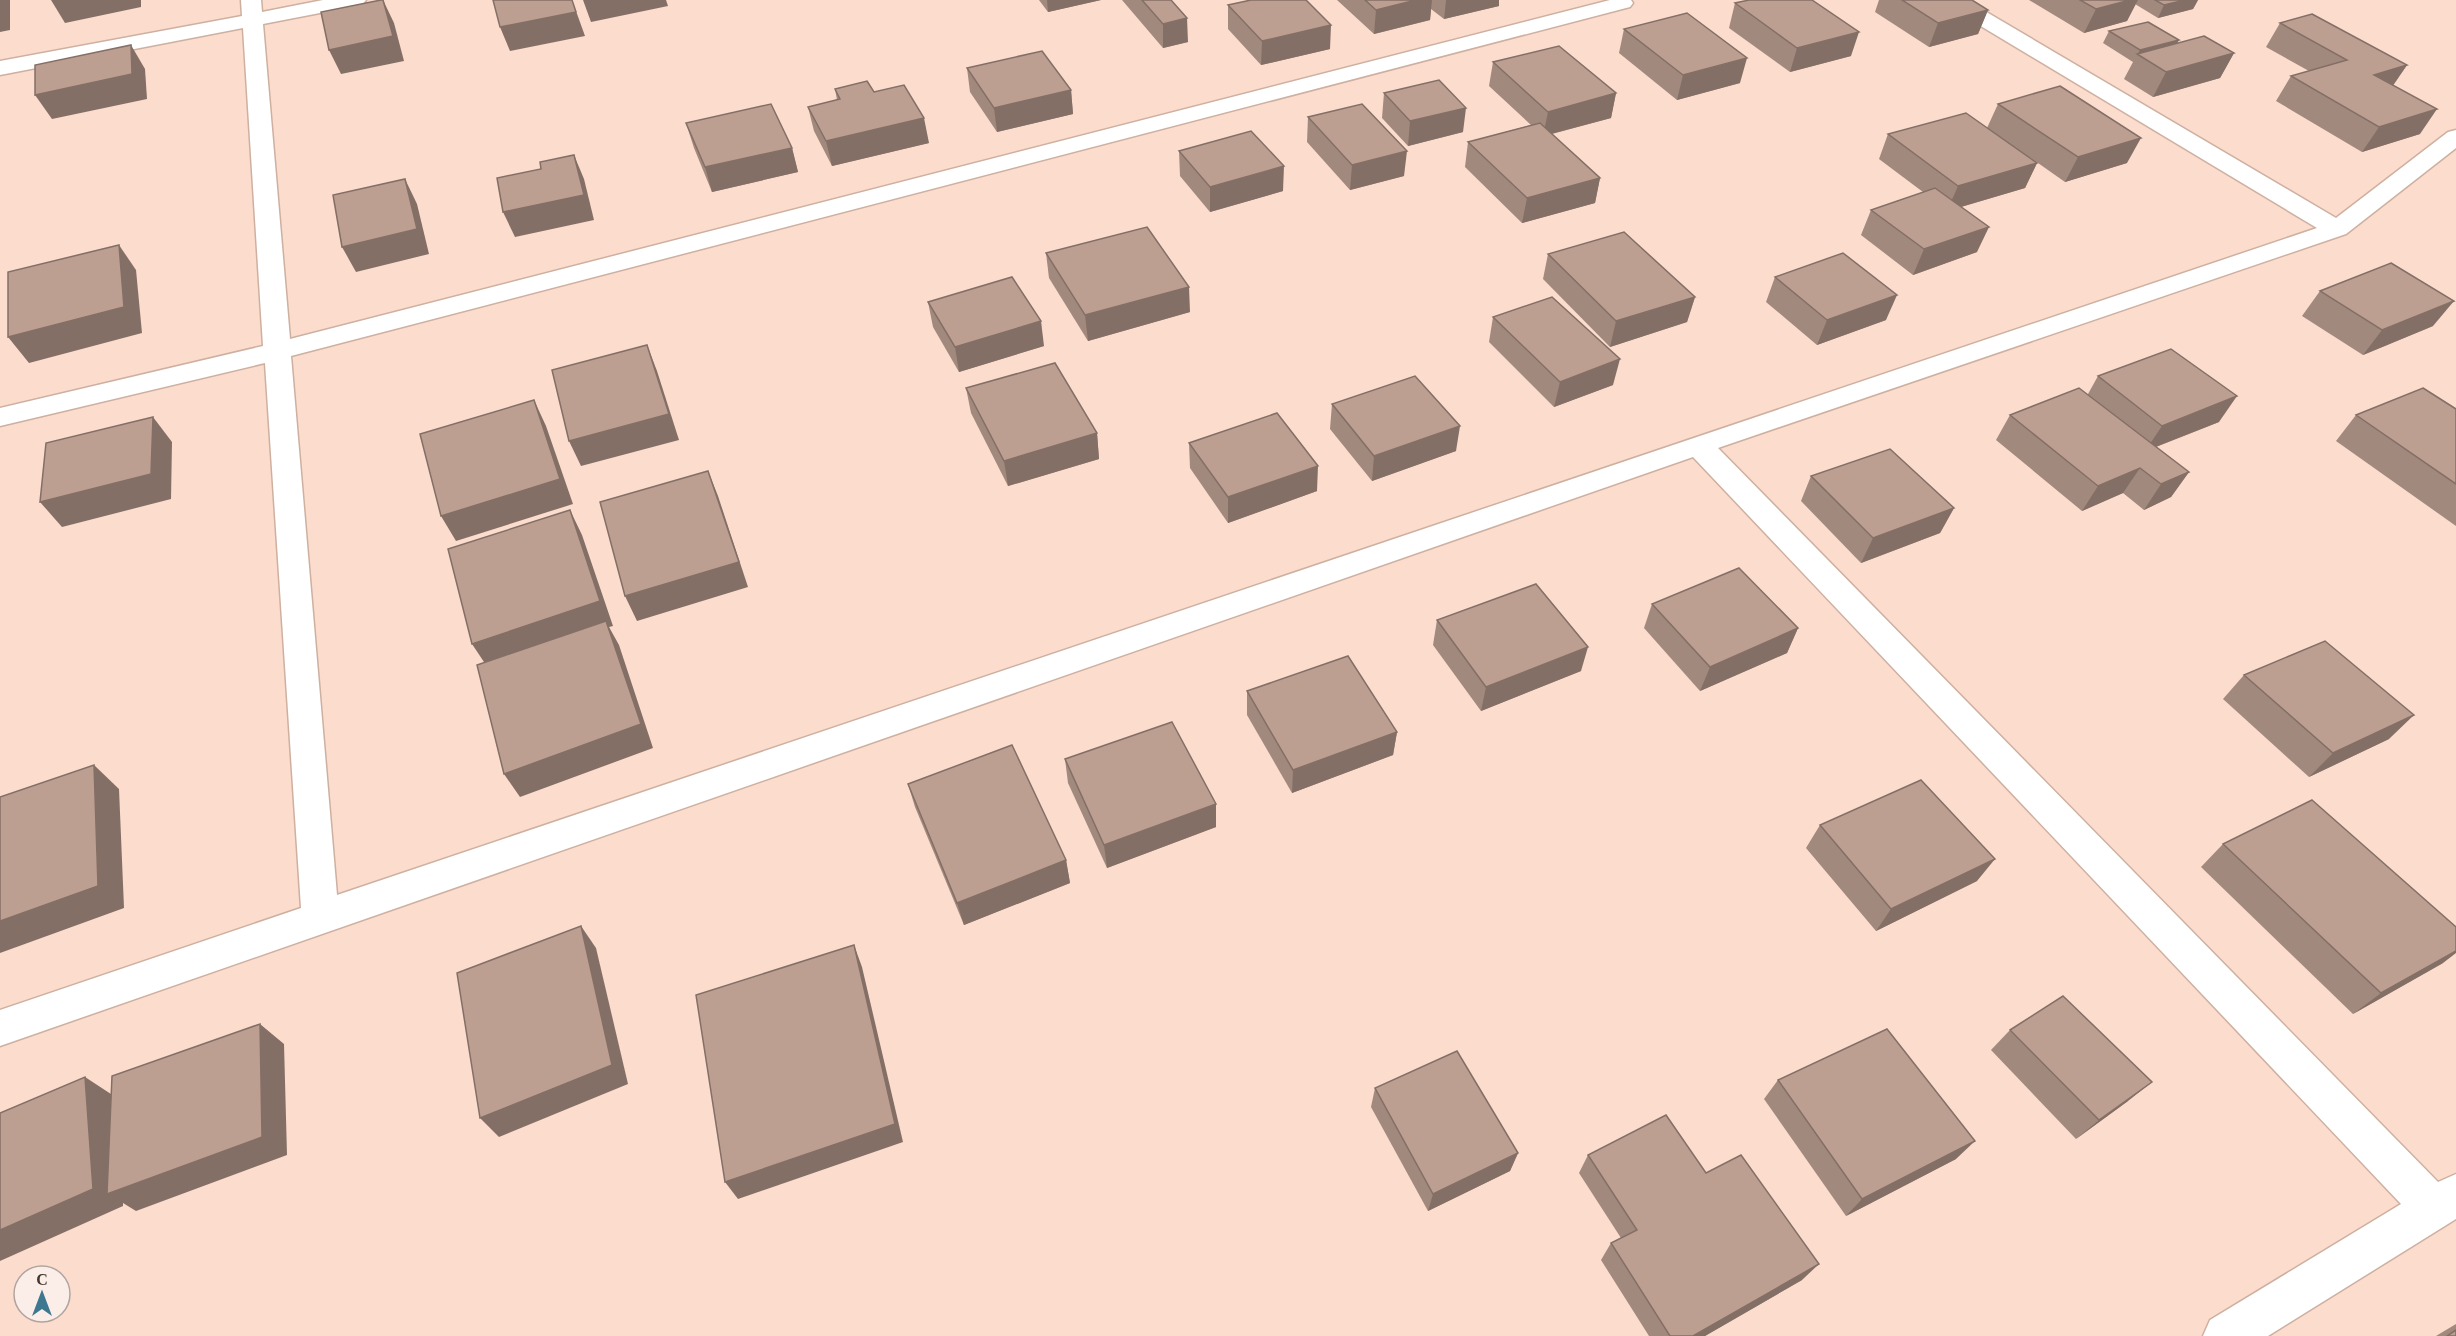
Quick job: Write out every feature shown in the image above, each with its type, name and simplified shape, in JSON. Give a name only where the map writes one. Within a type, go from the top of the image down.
[{"type":"street","points":[[0,68],[252,9],[356,0]]},
{"type":"street","points":[[1952,0],[2337,229]]},
{"type":"street","points":[[0,417],[277,351],[1627,1]]},
{"type":"street","points":[[252,9],[320,918]]},
{"type":"street","points":[[0,1028],[1698,445],[2337,229],[2456,136]]},
{"type":"street","points":[[1698,445],[2445,1202],[2226,1336]]},
{"type":"building","points":[[383,0],[393,36],[329,50],[321,12]]},
{"type":"building","points":[[493,0],[572,0],[576,12],[500,27]]},
{"type":"building","points":[[1142,0],[1171,0],[1187,18],[1163,24]]},
{"type":"building","points":[[1251,0],[1306,0],[1331,25],[1262,41],[1228,5]]},
{"type":"building","points":[[1365,0],[1416,0],[1376,10]]},
{"type":"building","points":[[1749,0],[1812,0],[1859,32],[1797,48],[1735,3]]},
{"type":"building","points":[[1902,0],[1972,0],[1988,10],[1938,23]]},
{"type":"building","points":[[2080,0],[2130,0],[2096,9]]},
{"type":"building","points":[[2155,0],[2185,0],[2164,5]]},
{"type":"building","points":[[1687,13],[1747,58],[1683,75],[1624,29]]},
{"type":"building","points":[[2312,14],[2407,65],[2374,75],[2437,109],[2379,127],[2291,76],[2347,60],[2280,23]]},
{"type":"building","points":[[2148,22],[2179,40],[2140,50],[2109,31]]},
{"type":"building","points":[[2204,36],[2234,53],[2166,72],[2137,54]]},
{"type":"building","points":[[131,45],[132,74],[35,95],[35,65]]},
{"type":"building","points":[[1559,46],[1616,93],[1548,112],[1493,62]]},
{"type":"building","points":[[1042,51],[1071,90],[994,108],[967,68]]},
{"type":"building","points":[[1439,80],[1466,108],[1410,121],[1384,93]]},
{"type":"building","points":[[867,81],[874,92],[904,85],[924,118],[826,141],[808,107],[840,99],[835,89]]},
{"type":"building","points":[[2060,86],[2141,138],[2078,157],[1998,104]]},
{"type":"building","points":[[771,104],[792,148],[705,167],[686,123]]},
{"type":"building","points":[[1362,104],[1407,151],[1352,165],[1308,117]]},
{"type":"building","points":[[1966,113],[2037,163],[1958,186],[1888,134]]},
{"type":"building","points":[[1540,123],[1600,178],[1527,198],[1468,142]]},
{"type":"building","points":[[1251,131],[1284,166],[1210,187],[1179,151]]},
{"type":"building","points":[[574,155],[584,195],[503,212],[497,178],[541,169],[540,162]]},
{"type":"building","points":[[405,179],[417,229],[342,247],[333,195]]},
{"type":"building","points":[[1935,188],[1989,227],[1924,249],[1871,210]]},
{"type":"building","points":[[1147,227],[1189,287],[1085,315],[1046,253]]},
{"type":"building","points":[[1624,232],[1695,297],[1616,321],[1548,254]]},
{"type":"building","points":[[119,245],[124,307],[8,337],[8,272]]},
{"type":"building","points":[[1843,253],[1897,295],[1827,320],[1775,277]]},
{"type":"building","points":[[2391,263],[2454,301],[2382,330],[2320,291]]},
{"type":"building","points":[[1012,277],[1041,321],[955,347],[928,302]]},
{"type":"building","points":[[1552,297],[1620,359],[1560,382],[1493,317]]},
{"type":"building","points":[[647,345],[669,414],[569,441],[552,370]]},
{"type":"building","points":[[2171,349],[2237,396],[2162,426],[2098,376]]},
{"type":"building","points":[[1055,363],[1097,433],[1004,461],[966,388]]},
{"type":"building","points":[[1415,376],[1460,426],[1374,456],[1332,404]]},
{"type":"building","points":[[2079,388],[2189,472],[2161,484],[2140,468],[2098,486],[2010,415]]},
{"type":"building","points":[[2423,388],[2456,409],[2456,484],[2356,415]]},
{"type":"building","points":[[534,400],[560,479],[441,516],[420,434]]},
{"type":"building","points":[[1277,413],[1318,466],[1228,497],[1189,443]]},
{"type":"building","points":[[153,417],[151,474],[40,502],[46,443]]},
{"type":"building","points":[[1890,449],[1954,508],[1873,538],[1811,476]]},
{"type":"building","points":[[708,471],[739,562],[625,596],[600,502]]},
{"type":"building","points":[[570,510],[600,601],[472,644],[448,549]]},
{"type":"building","points":[[1739,568],[1798,628],[1710,667],[1652,604]]},
{"type":"building","points":[[1536,584],[1588,647],[1486,687],[1437,620]]},
{"type":"building","points":[[606,621],[641,724],[504,774],[477,665]]},
{"type":"building","points":[[2325,641],[2414,715],[2333,753],[2244,675]]},
{"type":"building","points":[[1348,656],[1397,732],[1293,770],[1247,691]]},
{"type":"building","points":[[1172,722],[1216,804],[1104,845],[1065,759]]},
{"type":"building","points":[[1012,745],[1066,860],[957,903],[908,784]]},
{"type":"building","points":[[94,765],[98,886],[0,921],[0,797]]},
{"type":"building","points":[[1921,780],[1995,859],[1891,909],[1820,825]]},
{"type":"building","points":[[2312,800],[2456,927],[2456,951],[2381,993],[2223,844]]},
{"type":"building","points":[[581,926],[612,1065],[480,1118],[457,973]]},
{"type":"building","points":[[854,945],[895,1124],[725,1182],[696,995]]},
{"type":"building","points":[[2063,996],[2152,1082],[2099,1120],[2010,1030]]},
{"type":"building","points":[[260,1024],[262,1137],[107,1194],[112,1076]]},
{"type":"building","points":[[1887,1029],[1975,1141],[1862,1199],[1778,1080]]},
{"type":"building","points":[[1457,1051],[1518,1153],[1433,1194],[1375,1088]]},
{"type":"building","points":[[85,1077],[93,1189],[0,1230],[0,1113]]},
{"type":"building","points":[[1666,1115],[1706,1173],[1741,1155],[1819,1264],[1693,1336],[1670,1336],[1611,1243],[1637,1230],[1588,1155]]},
{"type":"building","points":[[2456,1330],[2456,1336],[2447,1336]]}]
